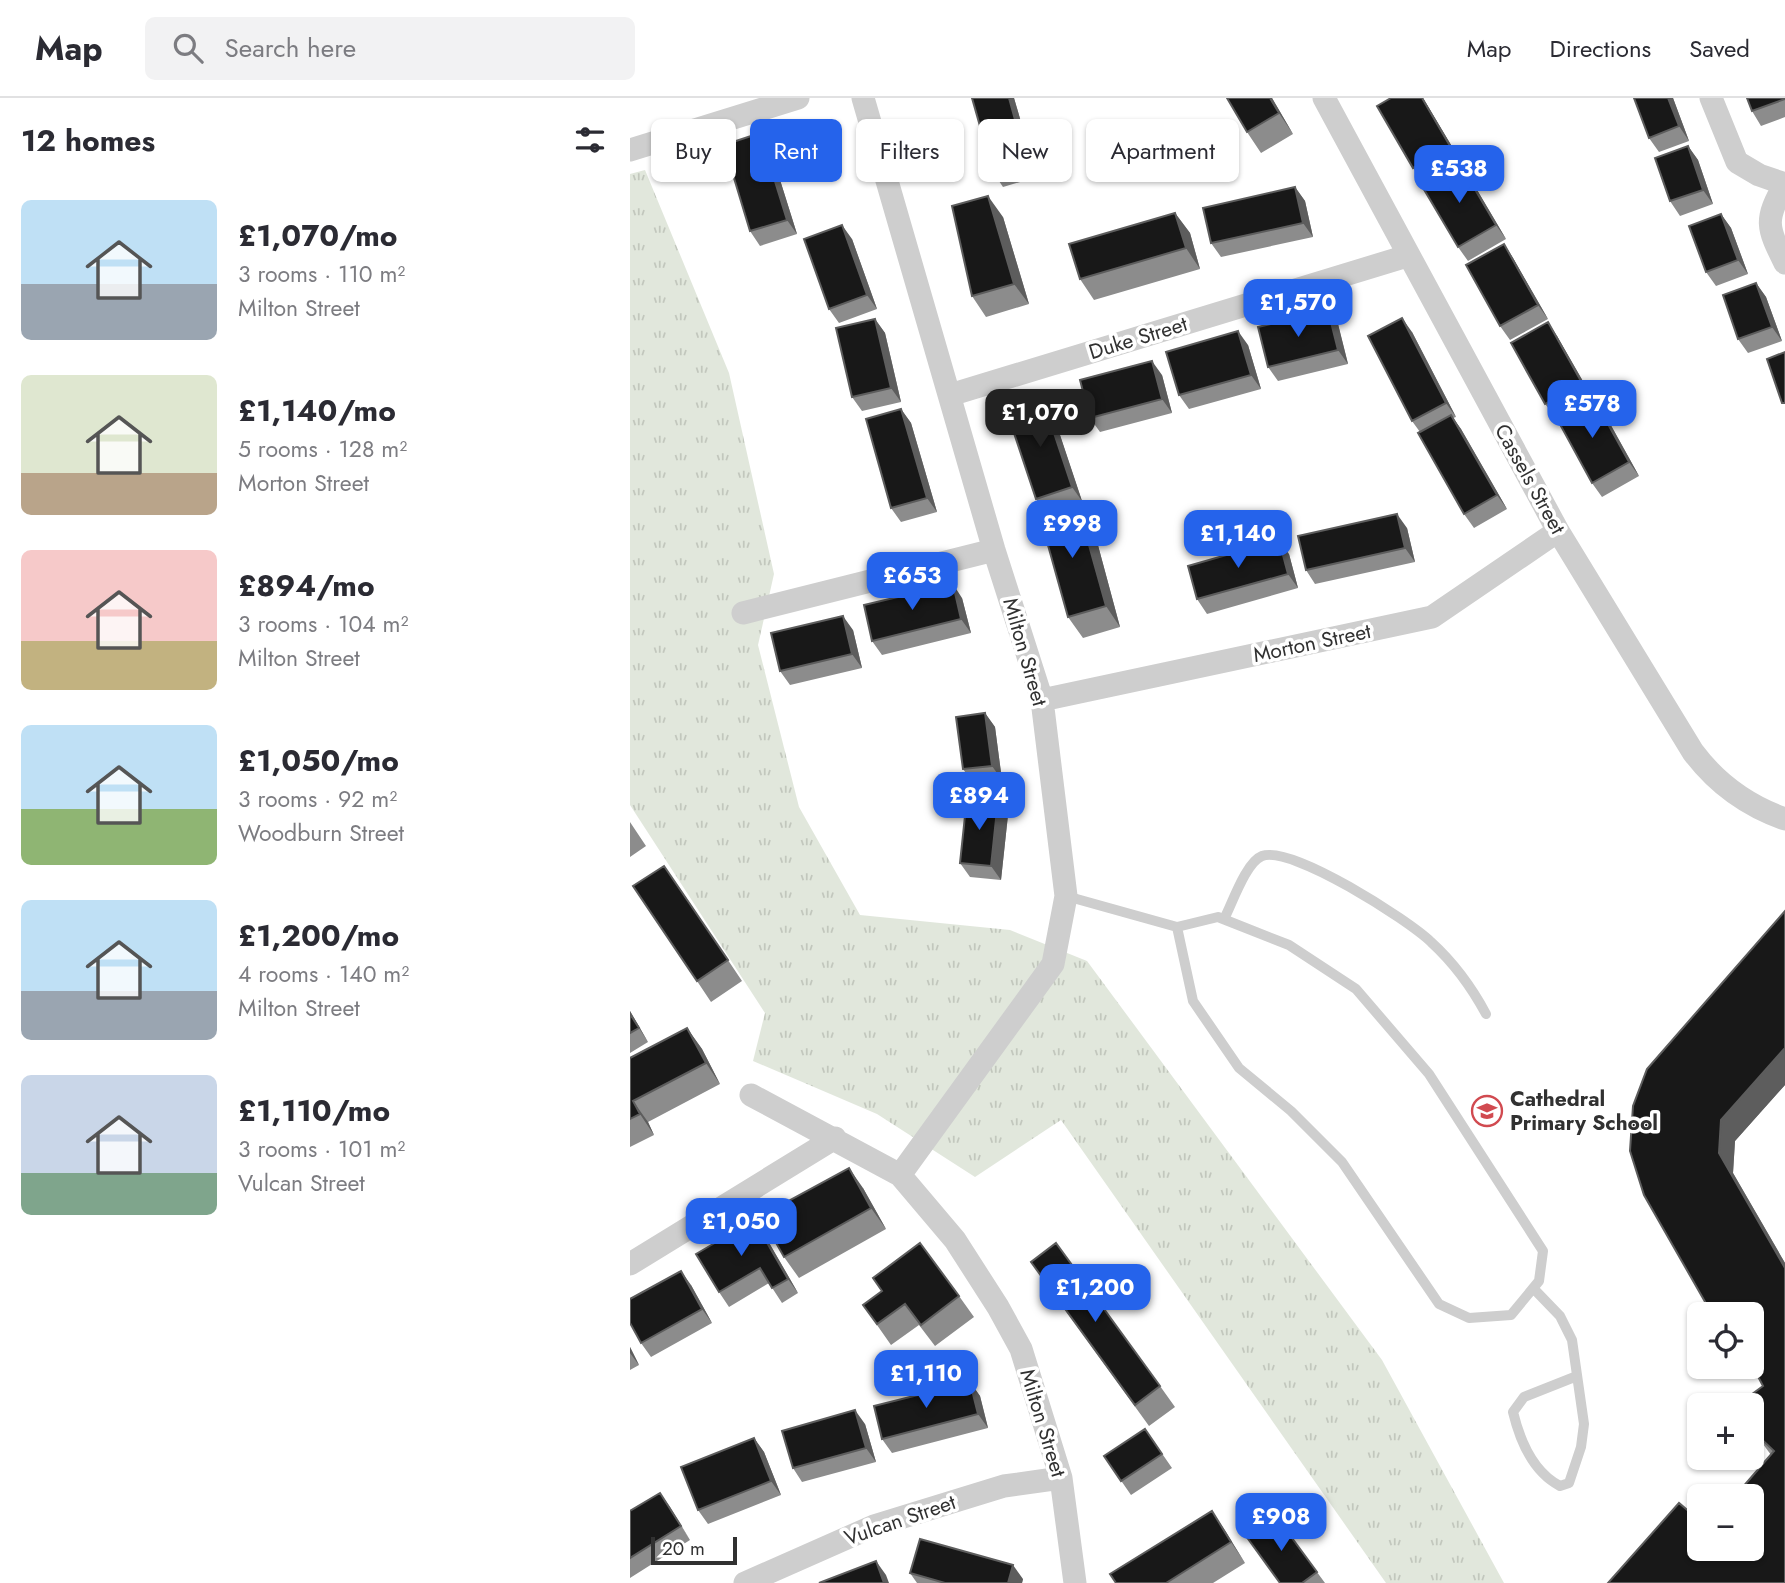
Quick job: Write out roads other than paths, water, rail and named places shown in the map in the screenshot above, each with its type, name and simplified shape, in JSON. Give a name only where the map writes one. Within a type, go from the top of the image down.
[{"type":"street","points":[[630,149],[798,98]]},
{"type":"street","name":"Milton Street","points":[[863,98],[994,550],[1042,701],[1066,896],[1053,964],[900,1175]]},
{"type":"street","name":"Cassels Street","points":[[1324,98],[1558,531],[1693,752],[1709,774],[1763,811],[1785,819]]},
{"type":"street","points":[[1710,98],[1737,162],[1759,175],[1785,184],[1772,206],[1768,230],[1785,263]]},
{"type":"street","name":"Duke Street","points":[[950,395],[1407,256]]},
{"type":"street","name":"Morton Street","points":[[1042,701],[1432,617],[1558,531]]},
{"type":"street","points":[[743,613],[994,550]]},
{"type":"street","name":"Milton Street","points":[[751,1095],[900,1175],[955,1240],[1021,1349],[1061,1478],[1075,1583]]},
{"type":"street","points":[[630,1264],[835,1138]]},
{"type":"street","name":"Vulcan Street","points":[[745,1583],[874,1526],[1004,1486],[1061,1478]]},
{"type":"lane","points":[[1224,919],[1250,865],[1262,856],[1280,855],[1347,886],[1429,940],[1472,987],[1486,1014]]},
{"type":"lane","points":[[1066,896],[1177,927],[1218,917],[1289,945],[1356,989],[1429,1074],[1543,1251],[1539,1281],[1511,1315],[1469,1318],[1439,1304],[1342,1162],[1290,1111],[1239,1068],[1193,1000],[1177,927]]},
{"type":"lane","points":[[1533,1288],[1560,1316],[1572,1340],[1584,1423],[1581,1447],[1569,1483],[1560,1486],[1544,1478],[1527,1451],[1513,1412],[1524,1397],[1577,1376]]},
{"type":"place","name":"Cathedral Primary School","points":[[1487,1111]]}]
